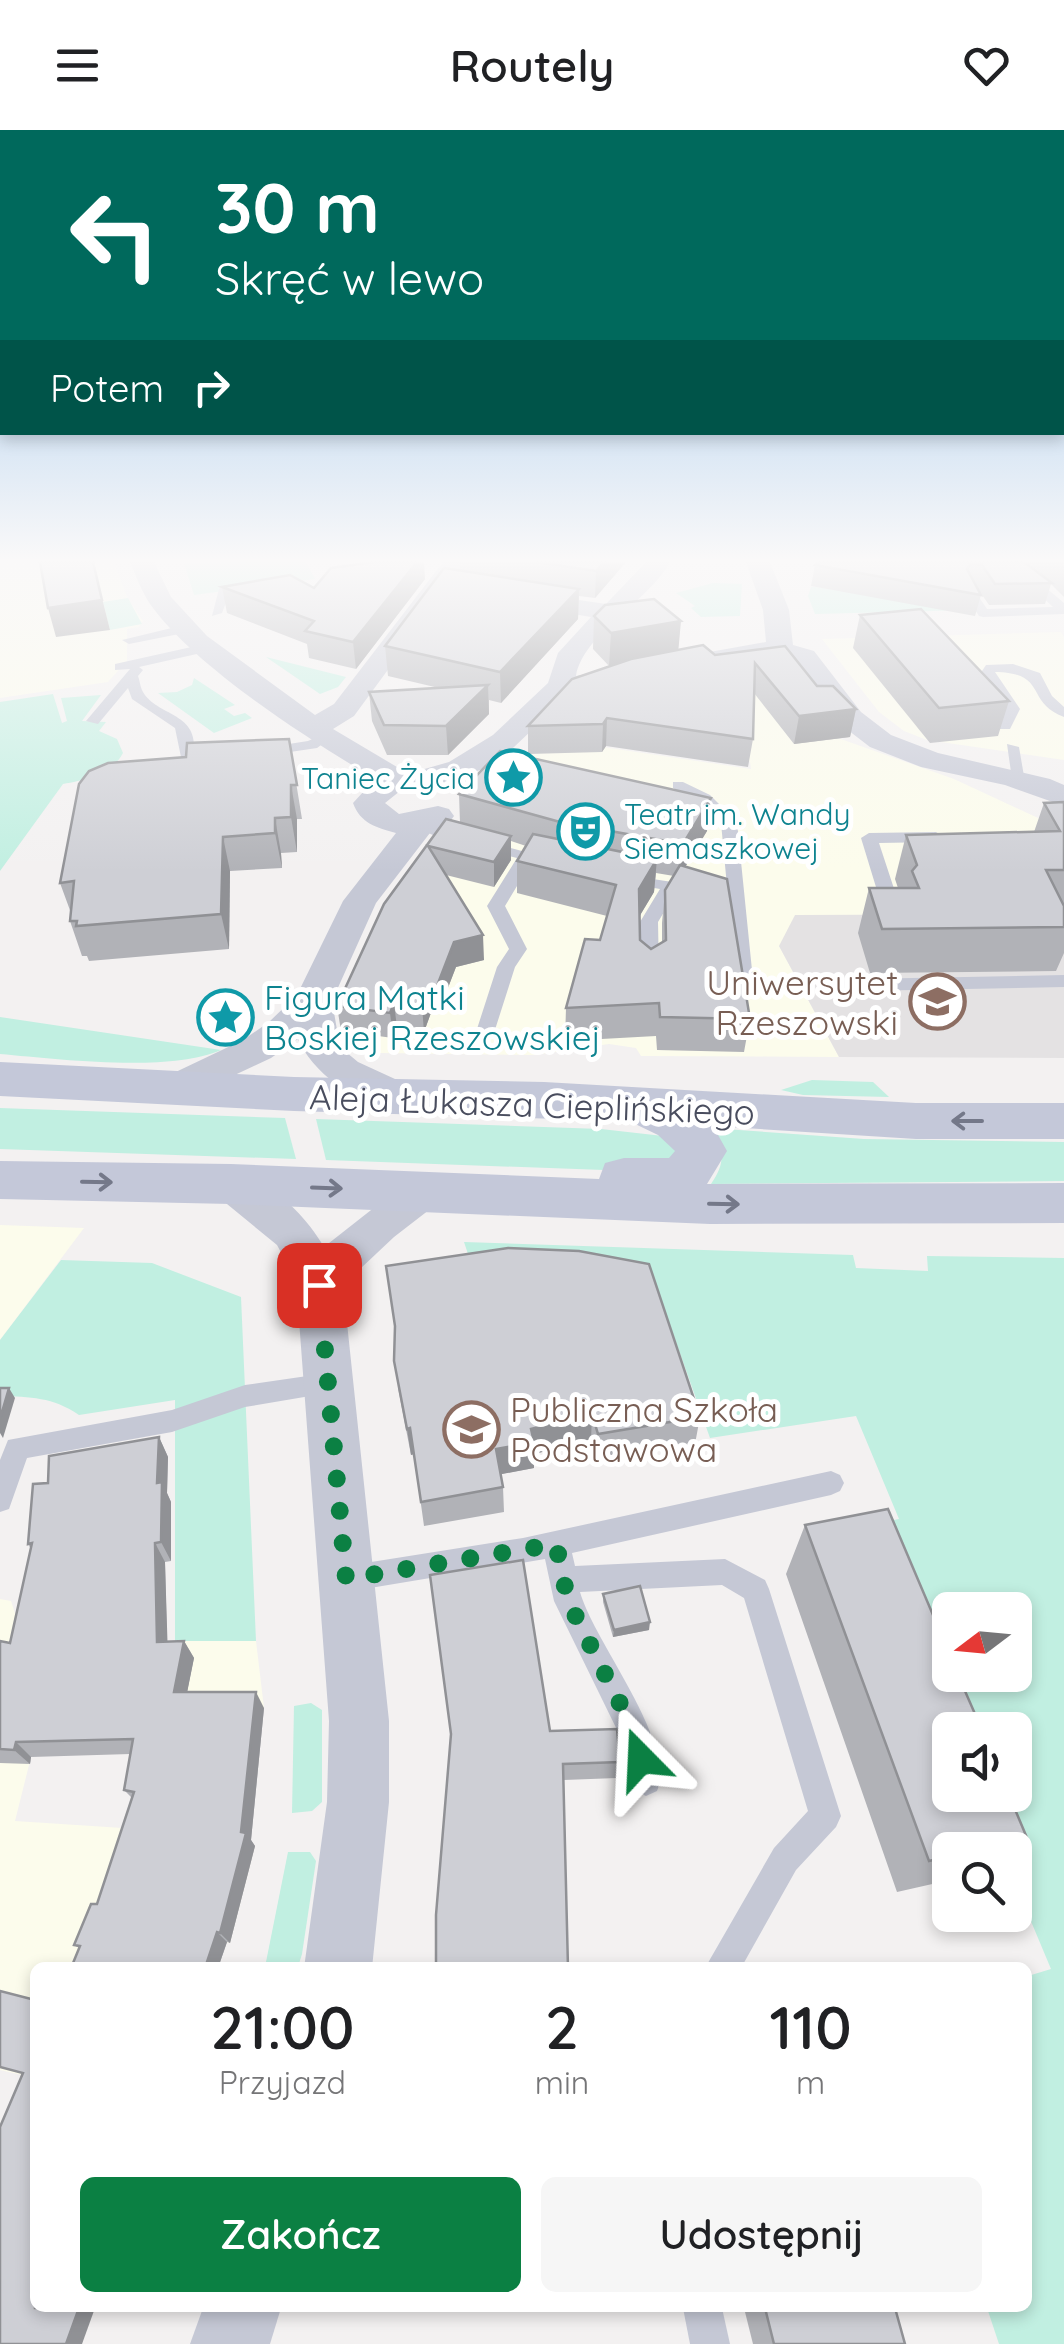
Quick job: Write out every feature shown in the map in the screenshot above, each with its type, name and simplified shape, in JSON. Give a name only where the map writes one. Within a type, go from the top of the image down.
[{"type":"main road","name":"Aleja Łukasza Cieplińskiego","points":[[0,1079],[175,1089],[634,1104],[852,1118],[1064,1121]]},
{"type":"main road","points":[[0,1099],[84,1085]]},
{"type":"main road","points":[[522,1194],[626,1176],[669,1177],[690,1172],[701,1151],[691,1134],[668,1117],[634,1104]]},
{"type":"main road","points":[[0,1180],[231,1184],[710,1204],[1064,1203]]},
{"type":"street","points":[[230,665],[320,732],[386,773],[440,787],[450,799]]},
{"type":"street","points":[[320,732],[344,710],[377,665]]},
{"type":"street","points":[[561,687],[567,665]]},
{"type":"street","points":[[360,901],[376,806],[390,784],[464,767],[495,749],[543,697],[561,687],[672,665]]},
{"type":"street","points":[[813,665],[856,724],[882,742],[912,755],[1020,778],[1064,797]]},
{"type":"street","points":[[320,732],[376,806],[399,824],[420,824],[442,814],[450,799],[493,761],[495,749]]},
{"type":"street","points":[[175,1089],[257,1048],[282,1031],[313,1001],[360,901],[420,824]]},
{"type":"street","points":[[313,1001],[313,1030],[323,1055],[335,1066],[394,1095]]},
{"type":"street","points":[[231,1184],[294,1233],[319,1279],[359,1721],[358,1802],[339,1962]]},
{"type":"street","points":[[319,1279],[361,1240],[424,1192]]},
{"type":"street","points":[[230,2344],[241,2312]]},
{"type":"lane","points":[[93,721],[125,671],[141,665]]},
{"type":"lane","points":[[1013,710],[986,670],[1019,667],[1032,672],[1060,711]]},
{"type":"lane","points":[[125,671],[138,696],[184,728],[189,745],[186,754],[223,754]]},
{"type":"lane","points":[[1013,710],[1060,711]]},
{"type":"lane","points":[[1006,726],[1013,710]]},
{"type":"lane","points":[[241,754],[312,746],[320,732]]},
{"type":"lane","points":[[1012,747],[1020,778]]},
{"type":"lane","points":[[678,785],[704,798],[729,822],[744,980]]},
{"type":"lane","points":[[420,824],[566,864]]},
{"type":"lane","points":[[892,910],[868,838],[949,837]]},
{"type":"lane","points":[[486,1032],[506,967],[518,950],[496,906],[527,855]]},
{"type":"lane","points":[[604,873],[671,886],[738,891]]},
{"type":"lane","points":[[650,974],[651,914],[671,886]]},
{"type":"lane","points":[[860,985],[1064,981]]},
{"type":"lane","points":[[0,1500],[16,1448],[172,1421],[245,1396],[328,1383]]},
{"type":"lane","points":[[346,1579],[556,1544],[831,1483]]},
{"type":"lane","points":[[556,1544],[568,1601],[637,1737],[646,1780]]},
{"type":"lane","points":[[563,1580],[725,1572],[754,1590],[825,1816],[784,1859],[725,1962]]},
{"type":"lane","points":[[704,2312],[710,2344]]},
{"type":"shaded area","points":[[0,665],[123,665],[108,682],[0,698]]},
{"type":"shaded area","points":[[843,665],[1064,665],[1064,760],[927,740],[904,731],[879,712]]},
{"type":"shaded area","points":[[782,667],[838,738],[954,779],[1064,830],[1064,914],[779,946],[839,1057],[641,1056],[636,1048],[609,1044],[534,1055],[380,1053],[351,1047],[341,1032],[387,928],[542,738],[751,769],[714,711]]},
{"type":"shaded area","name":"Uniwersytet Rzeszowski","points":[[1064,914],[1064,1058],[839,1057],[779,946],[795,915]]},
{"type":"shaded area","points":[[0,1225],[84,1228],[0,1340]]},
{"type":"shaded area","points":[[0,1599],[11,1601],[24,1641],[256,1641],[264,1708],[153,1708],[31,1757],[15,1821],[138,1829],[255,1846],[230,1943],[224,1942],[217,1962],[30,1962],[30,2077],[0,2070]]},
{"type":"green space","points":[[278,665],[299,665],[346,677],[338,687],[320,694]]},
{"type":"green space","points":[[194,678],[235,705],[224,709],[234,716],[245,713],[252,718],[214,733],[158,693],[177,692],[192,685]]},
{"type":"green space","points":[[53,694],[62,723],[67,721],[61,698],[101,695],[82,721],[106,722],[99,731],[117,739],[123,753],[105,771],[63,784],[0,871],[0,702]]},
{"type":"green space","points":[[0,1017],[221,1050],[199,1057],[144,1063],[0,1054]]},
{"type":"green space","points":[[812,1080],[873,1082],[889,1097],[803,1095],[781,1090]]},
{"type":"green space","points":[[0,1108],[285,1118],[296,1159],[0,1149]]},
{"type":"green space","points":[[316,1119],[601,1129],[663,1136],[679,1151],[659,1172],[326,1160]]},
{"type":"green space","points":[[710,1128],[864,1139],[1064,1142],[1064,1181],[711,1184],[721,1156]]},
{"type":"green space","points":[[464,1242],[853,1255],[856,1268],[928,1271],[927,1256],[1064,1258],[1064,2344],[999,2344],[988,2312],[1032,2312],[1032,1975],[1051,1969],[1032,1924],[1032,1832],[994,1832],[986,1812],[1032,1812],[1032,1712],[945,1712],[936,1692],[1032,1692],[1032,1592],[932,1592],[932,1682],[867,1525],[899,1519],[856,1416],[710,1438],[659,1294],[469,1257]]},
{"type":"green space","points":[[61,1260],[152,1263],[241,1297],[256,1641],[175,1641],[175,1400],[79,1415],[50,1401],[0,1396],[0,1340]]},
{"type":"green space","points":[[311,1703],[322,1710],[322,1802],[312,1811],[292,1813],[294,1706]]},
{"type":"green space","points":[[288,1852],[310,1852],[316,1861],[300,1962],[266,1962]]},
{"type":"building","points":[[470,665],[506,665],[500,672]]},
{"type":"building","points":[[612,665],[755,665],[753,739],[607,718],[603,724],[528,726],[572,679]]},
{"type":"building","points":[[757,665],[800,665],[817,686],[833,686],[856,709],[799,716]]},
{"type":"building","points":[[903,665],[975,665],[1009,701],[939,708]]},
{"type":"building","points":[[488,685],[446,726],[384,725],[369,692]]},
{"type":"building","points":[[289,739],[297,785],[291,785],[291,817],[275,818],[275,833],[223,837],[221,914],[76,926],[77,921],[70,921],[74,881],[60,883],[79,784],[89,771],[108,763],[186,757],[187,743]]},
{"type":"building","points":[[500,751],[711,798],[683,844],[560,822],[459,794]]},
{"type":"building","points":[[1064,802],[1064,870],[1046,870],[1064,906],[1064,927],[882,929],[869,888],[919,888],[912,871],[917,865],[906,835],[1060,831],[1044,803]]},
{"type":"building","points":[[446,819],[511,836],[494,862],[428,846],[483,935],[454,942],[437,986],[430,985],[422,1006],[394,1003],[390,1013],[337,1006],[384,904]]},
{"type":"building","points":[[533,834],[657,859],[639,889],[640,940],[651,949],[666,940],[665,890],[680,865],[727,879],[750,1019],[660,1017],[659,1003],[566,1008],[585,939],[600,940],[616,885],[517,861]]},
{"type":"building","points":[[508,1248],[579,1251],[649,1264],[700,1417],[598,1434],[592,1414],[531,1429],[534,1442],[496,1449],[503,1487],[421,1502],[410,1428],[407,1429],[394,1361],[395,1326],[386,1266]]},
{"type":"building","points":[[0,1388],[9,1388],[0,1419]]},
{"type":"building","points":[[159,1437],[157,1483],[162,1482],[161,1542],[155,1543],[157,1642],[184,1641],[174,1692],[256,1692],[241,1832],[246,1833],[220,1933],[217,1932],[207,1962],[73,1962],[80,1946],[74,1945],[91,1904],[97,1904],[134,1792],[124,1790],[133,1739],[16,1742],[14,1750],[0,1749],[0,1641],[10,1643],[32,1543],[28,1544],[33,1484],[48,1483],[49,1456]]},
{"type":"building","points":[[888,1509],[932,1613],[932,1692],[965,1692],[974,1712],[932,1712],[932,1812],[1016,1812],[1024,1832],[932,1832],[929,1861],[805,1525]]},
{"type":"building","points":[[523,1560],[550,1731],[617,1729],[620,1762],[563,1764],[568,1962],[436,1962],[436,1915],[451,1734],[430,1575]]},
{"type":"building","points":[[640,1586],[650,1622],[614,1630],[603,1594]]},
{"type":"building","points":[[0,1991],[30,1999],[30,2312],[78,2312],[66,2344],[0,2344],[0,2127],[23,2073],[0,2067]]},
{"type":"building","points":[[766,2312],[896,2312],[905,2344],[774,2344]]},
{"type":"place","name":"Taniec Życia","points":[[514,778]]},
{"type":"place","name":"Teatr im. Wandy Siemaszkowej","points":[[585,831]]},
{"type":"place","name":"Uniwersytet Rzeszowski","points":[[937,1002]]},
{"type":"place","name":"Figura Matki Boskiej Rzeszowskiej","points":[[225,1017]]},
{"type":"place","name":"Publiczna Szkoła Podstawowa","points":[[471,1429]]},
{"type":"route","points":[[319,1285],[346,1579],[556,1544],[568,1601],[637,1737],[641,1759]]}]
